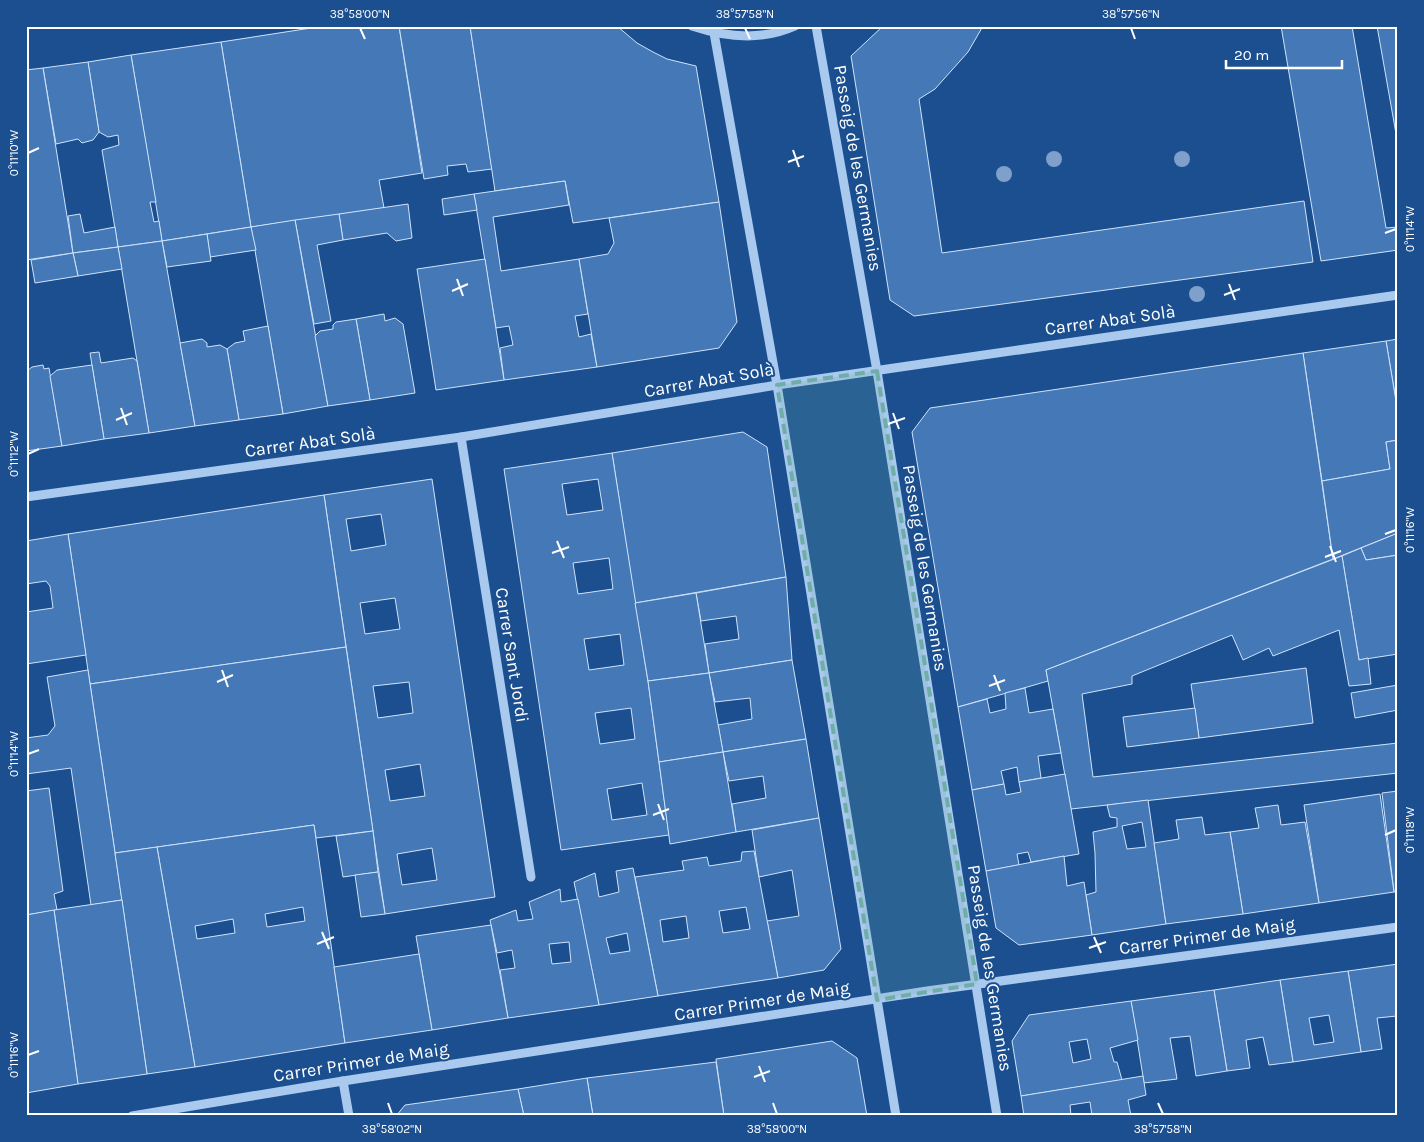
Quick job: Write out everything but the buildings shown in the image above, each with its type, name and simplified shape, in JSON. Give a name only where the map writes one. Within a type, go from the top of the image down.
[{"type":"street","points":[[692,26],[714,33],[738,36],[764,36],[795,26]]},
{"type":"street","name":"Passeig de les Germanies","points":[[816,26],[877,371],[997,1116]]},
{"type":"street","points":[[714,33],[777,385],[896,1116]]},
{"type":"street","name":"Carrer Abat Solà","points":[[26,497],[461,437],[777,385],[1398,295]]},
{"type":"street","name":"Carrer Sant Jordi","points":[[461,437],[531,877]]},
{"type":"street","name":"Carrer Primer de Maig","points":[[132,1116],[344,1081],[977,984],[1398,928]]},
{"type":"street","points":[[344,1081],[350,1116]]},
{"type":"highlighted area","points":[[877,371],[977,984],[877,1000],[777,385]]}]
